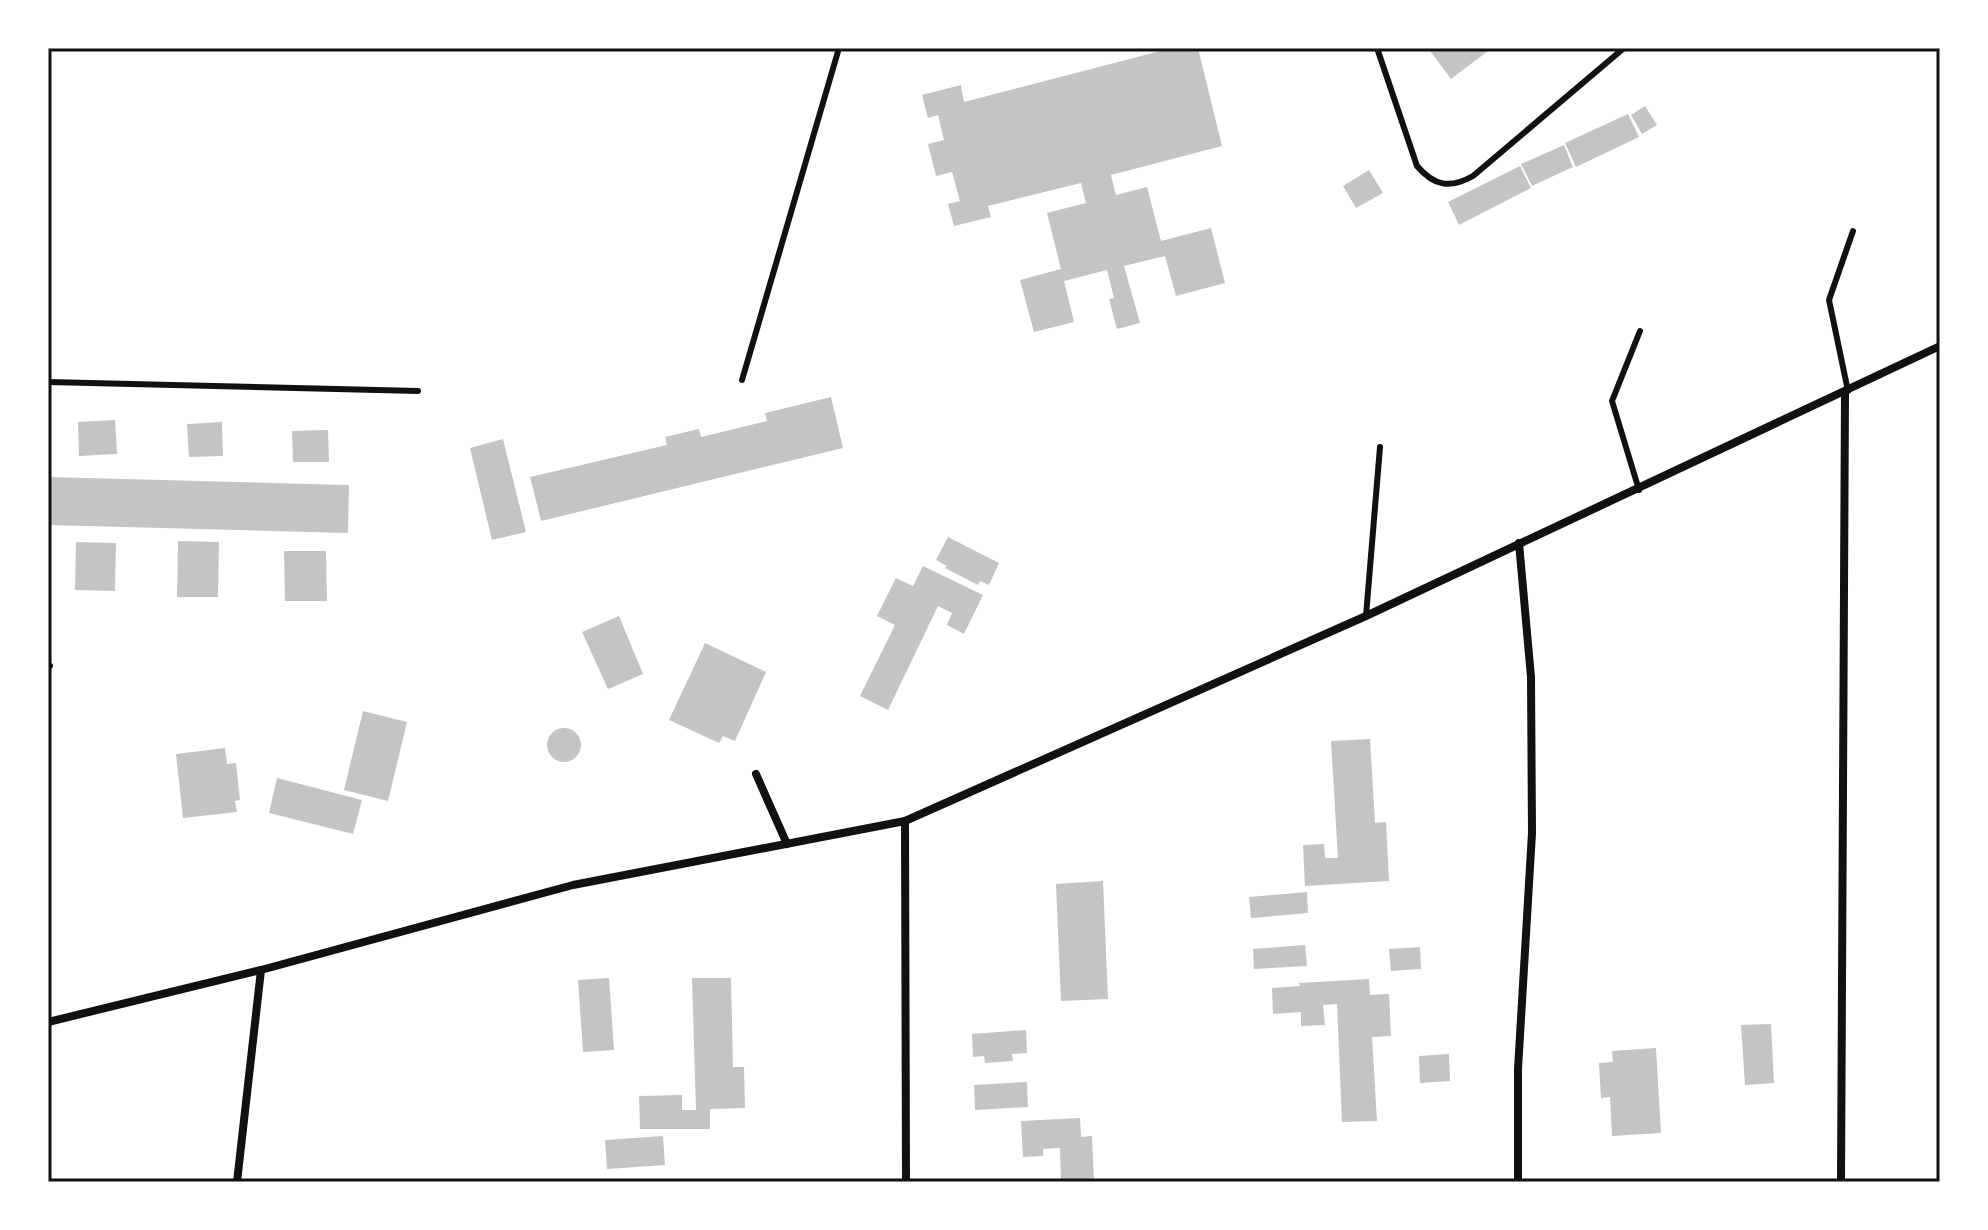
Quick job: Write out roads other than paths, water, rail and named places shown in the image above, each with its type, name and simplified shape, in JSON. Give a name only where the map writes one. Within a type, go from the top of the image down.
[{"type":"street","points":[[48,1022],[261,970],[573,885],[905,821],[1366,616],[1940,346]]},
{"type":"street","points":[[1841,1182],[1846,392]]},
{"type":"street","points":[[1518,1182],[1518,1069],[1532,833],[1531,677],[1519,543]]},
{"type":"street","points":[[756,774],[787,844]]},
{"type":"street","points":[[905,821],[906,1182]]},
{"type":"street","points":[[237,1182],[261,970]]},
{"type":"lane","points":[[742,380],[839,48]]},
{"type":"lane","points":[[1377,48],[1417,166],[1427,178],[1442,185],[1458,185],[1473,176],[1624,48]]},
{"type":"lane","points":[[1846,392],[1829,300],[1853,231]]},
{"type":"lane","points":[[1639,490],[1612,401],[1640,331]]},
{"type":"lane","points":[[48,382],[418,391]]},
{"type":"lane","points":[[1366,616],[1380,447]]}]
